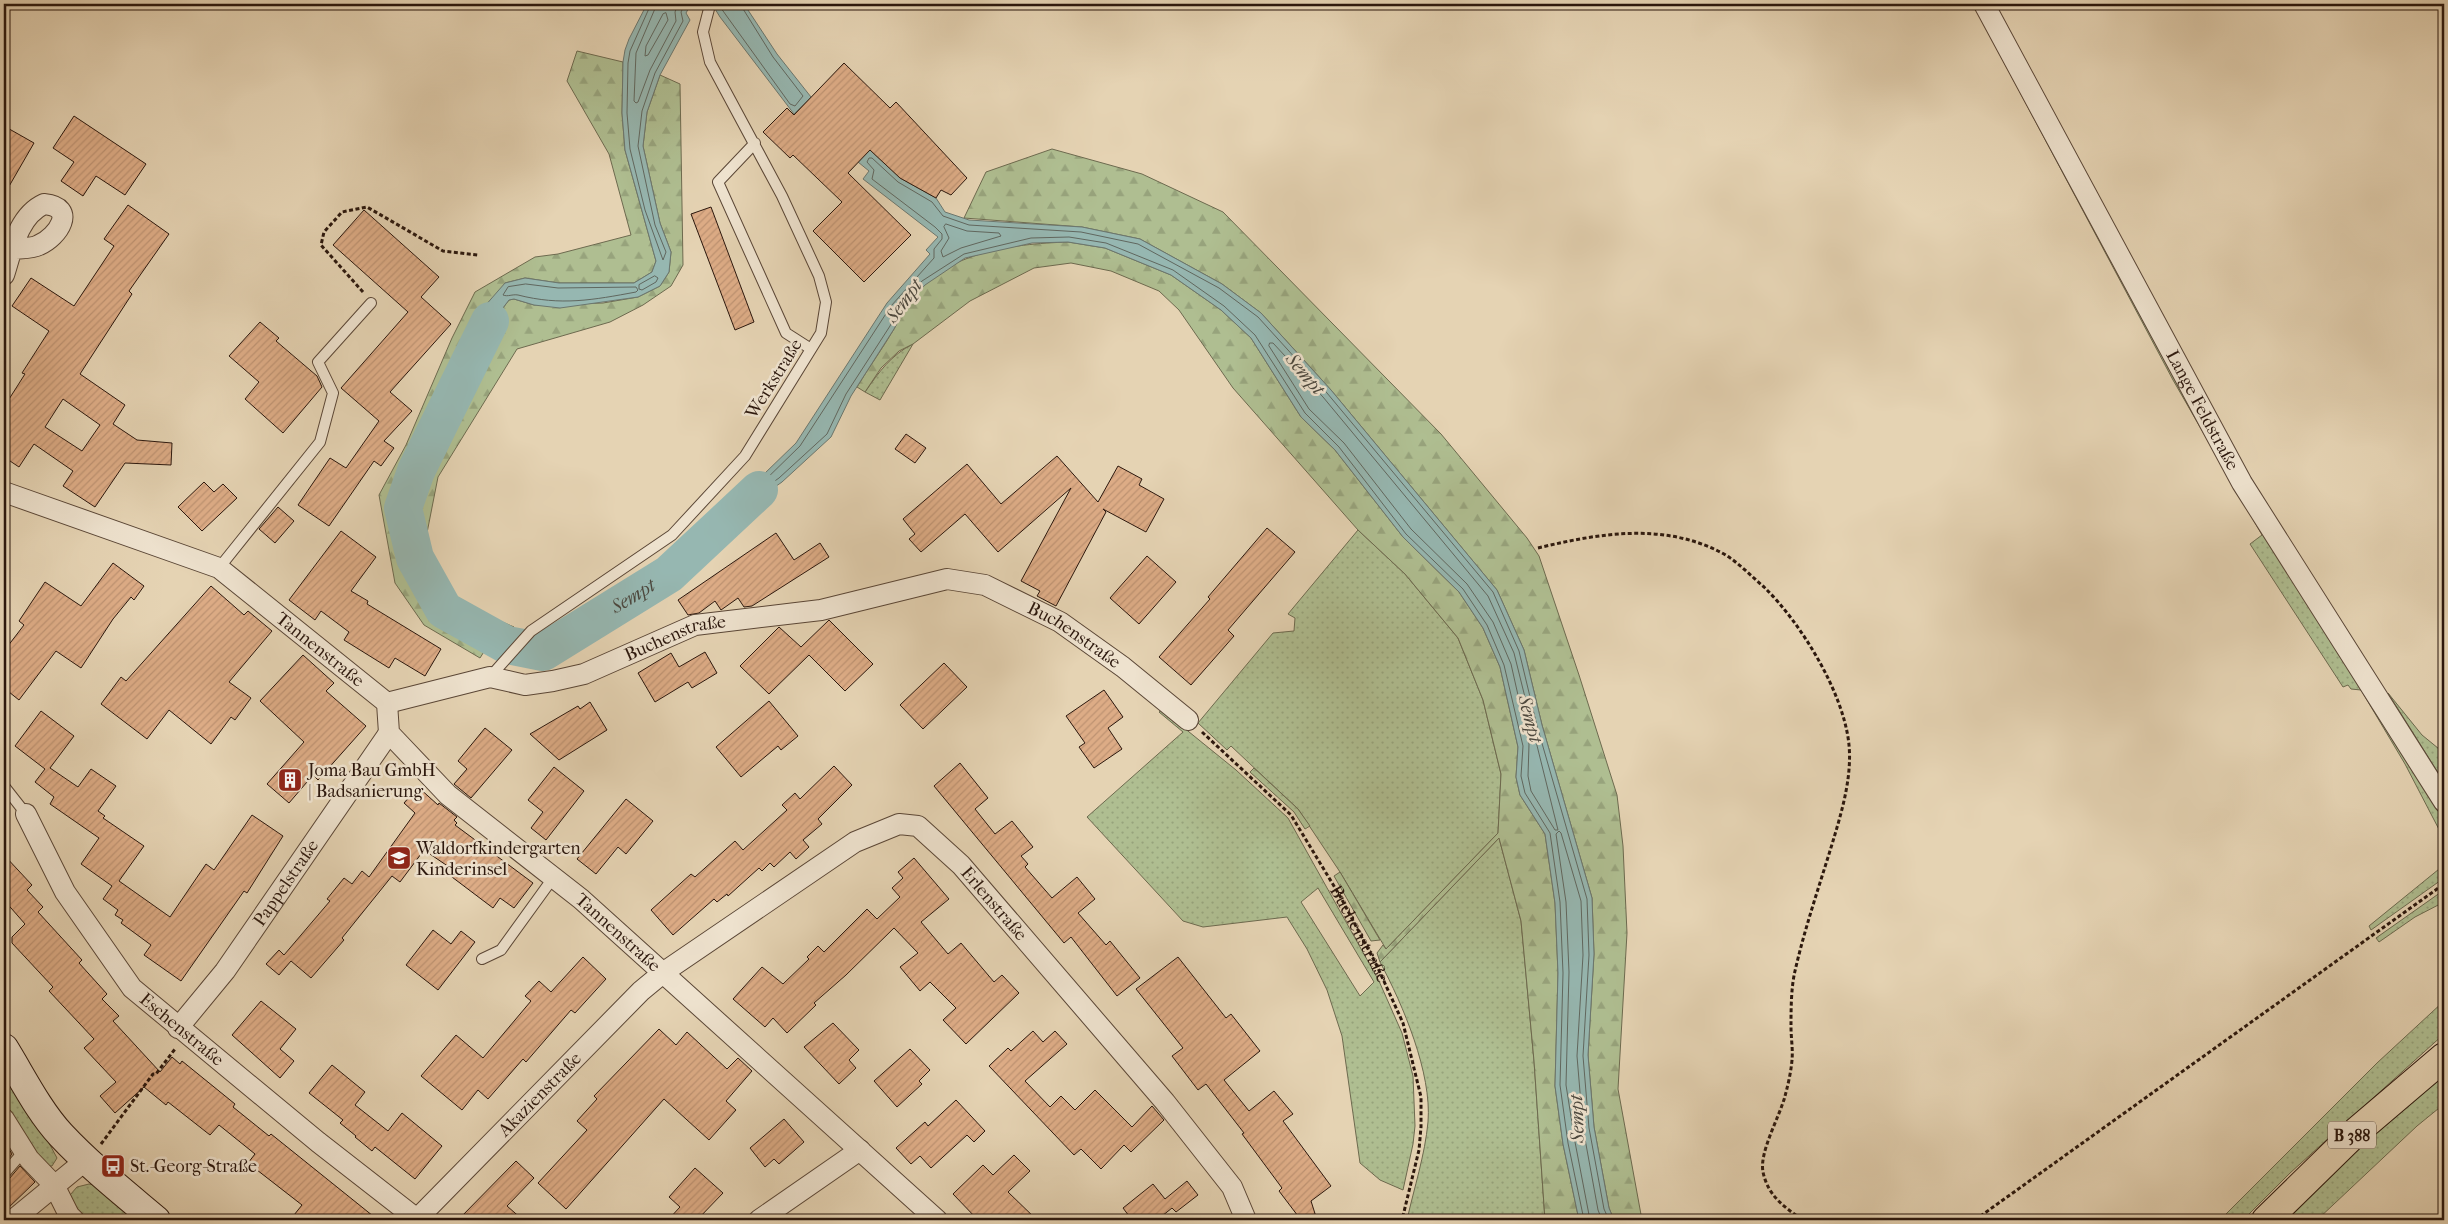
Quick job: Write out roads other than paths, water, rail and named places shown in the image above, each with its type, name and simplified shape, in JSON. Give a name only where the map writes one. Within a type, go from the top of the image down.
[{"type":"main road","name":"B 388","points":[[2266,1220],[2357,1131],[2444,1056]]},
{"type":"street","name":"Lange Feldstraße","points":[[1984,4],[2242,483],[2444,802]]},
{"type":"street","points":[[4,275],[12,249]]},
{"type":"street","name":"Tannenstraße","points":[[4,492],[219,568],[387,703]]},
{"type":"street","name":"Buchenstraße","points":[[387,703],[490,677],[525,685],[554,681],[584,674],[694,625],[821,610],[947,579],[986,585],[1060,622],[1123,667],[1188,720]]},
{"type":"street","points":[[387,703],[389,733]]},
{"type":"street","name":"Tannenstraße","points":[[389,733],[448,795],[553,878],[664,972],[937,1220]]},
{"type":"street","name":"Pappelstraße","points":[[182,1032],[389,733]]},
{"type":"street","name":"Eschenstraße","points":[[26,814],[65,892],[132,988],[182,1032],[417,1220]]},
{"type":"street","name":"Erlenstraße","points":[[664,972],[855,842],[899,824],[918,826],[961,865],[1165,1102],[1232,1187],[1246,1220]]},
{"type":"street","name":"Akazienstraße","points":[[417,1220],[641,991],[664,972]]},
{"type":"street","points":[[4,1048],[43,1112],[60,1134],[86,1160],[156,1220]]},
{"type":"street","points":[[4,1119],[24,1151],[54,1185],[69,1215],[74,1220]]},
{"type":"street","points":[[759,1220],[860,1150]]},
{"type":"street","points":[[13,1220],[86,1160]]},
{"type":"lane","name":"Werkstraße","points":[[490,677],[531,631],[672,535],[745,456],[821,333],[826,302],[819,276],[782,196],[710,62],[703,32],[710,5]]},
{"type":"lane","points":[[755,143],[718,182],[786,333],[811,349]]},
{"type":"lane","points":[[219,568],[320,442],[333,393],[318,362],[371,303]]},
{"type":"lane","name":"Eschenstraße","points":[[4,786],[26,814]]},
{"type":"lane","points":[[482,958],[501,950],[553,878]]},
{"type":"lane","points":[[4,1174],[24,1151]]},
{"type":"water","points":[[647,4],[691,4],[686,13],[690,20],[660,75],[647,112],[643,146],[660,223],[671,252],[669,272],[660,286],[638,297],[560,308],[534,305],[514,299],[509,300],[496,317],[474,368],[462,364],[484,307],[505,283],[525,278],[559,283],[634,283],[652,272],[656,261],[625,150],[622,113],[625,50]]},
{"type":"water","points":[[712,4],[744,4],[777,54],[811,97],[794,114],[720,17]]},
{"type":"water","points":[[870,150],[900,178],[936,198],[945,212],[969,220],[1082,227],[1140,239],[1222,284],[1261,313],[1331,390],[1497,590],[1524,650],[1542,725],[1592,898],[1594,954],[1588,1055],[1594,1127],[1609,1208],[1614,1220],[1579,1220],[1563,1144],[1555,1086],[1558,973],[1555,903],[1545,834],[1520,795],[1516,777],[1518,747],[1500,667],[1483,628],[1459,592],[1403,537],[1335,450],[1301,417],[1251,338],[1221,310],[1171,275],[1105,248],[1068,242],[1032,243],[965,258],[925,285],[907,304],[894,329],[851,396],[831,437],[782,482],[721,525],[731,506],[796,443],[887,303],[930,254],[926,250],[938,237],[863,179],[869,171],[858,162]]},
{"type":"waterway","name":"Sempt","points":[[490,321],[416,471],[403,508],[415,558],[444,610],[507,645],[543,652],[669,574],[759,490]]},
{"type":"place","name":"Joma Bau GmbH | Badsanierung","points":[[290,780]]},
{"type":"place","name":"Waldorfkindergarten Kinderinsel","points":[[399,858]]},
{"type":"place","name":"St.-Georg-Straße","points":[[113,1166]]}]
